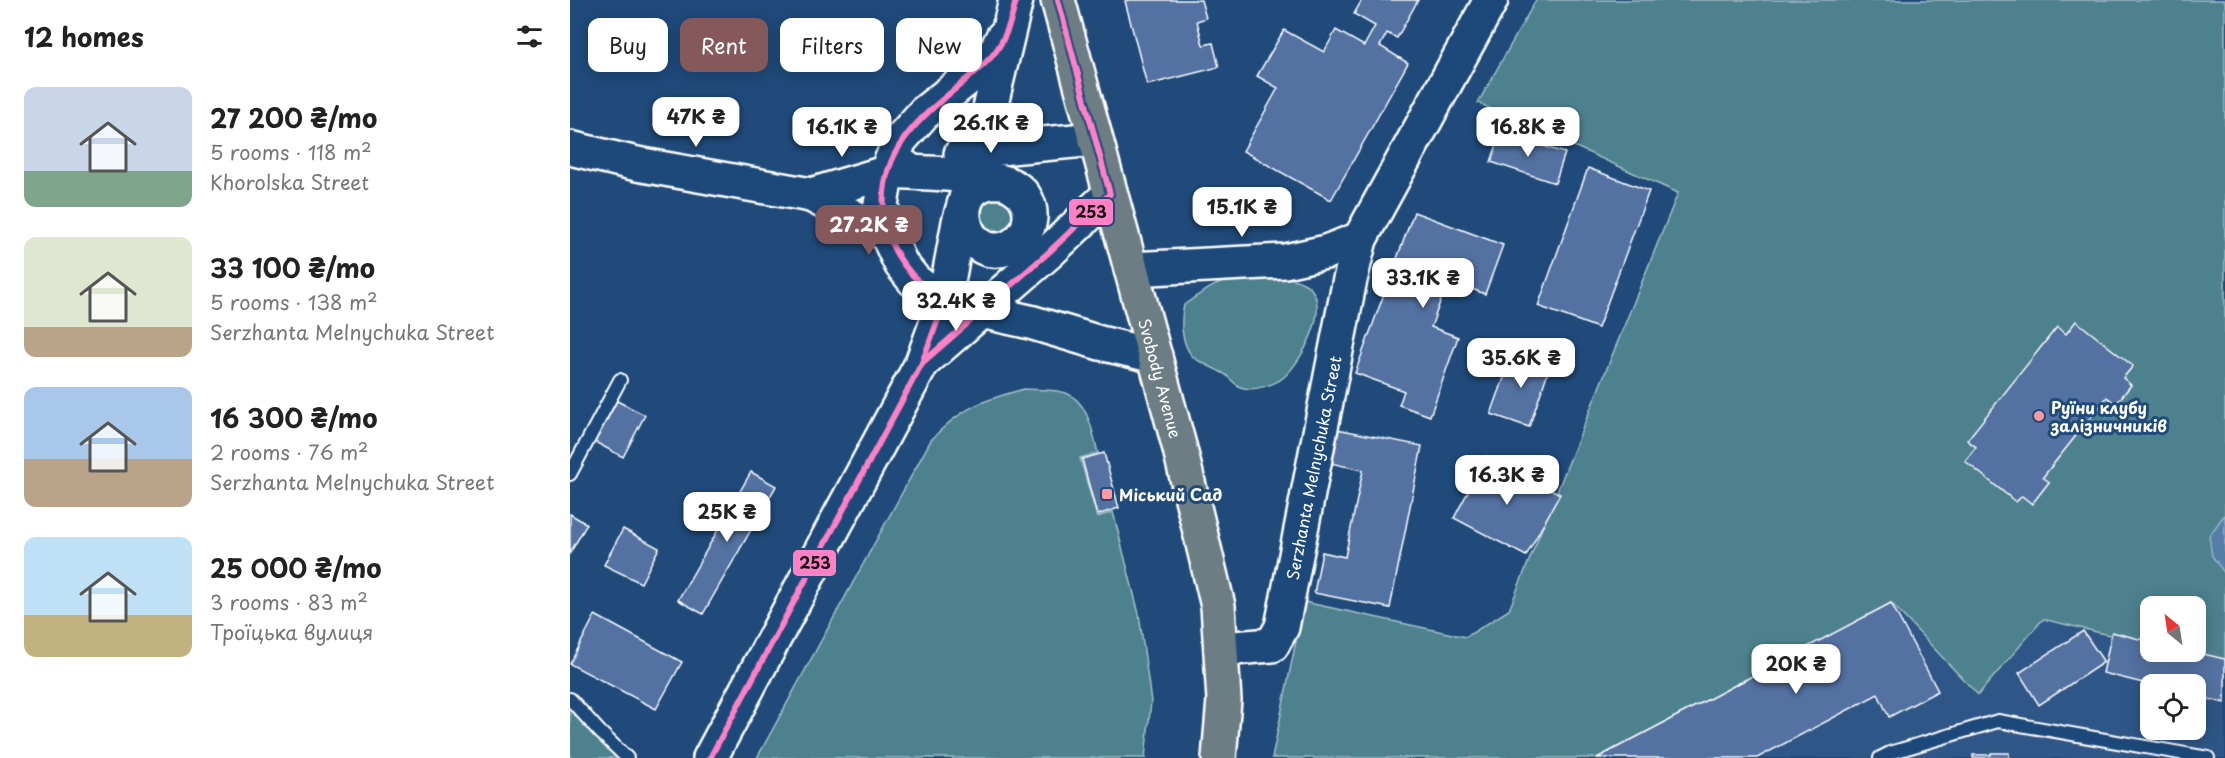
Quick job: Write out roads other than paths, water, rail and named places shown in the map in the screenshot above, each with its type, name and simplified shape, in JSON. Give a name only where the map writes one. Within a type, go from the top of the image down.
[{"type":"highway","name":"Svobody Avenue","points":[[1057,1],[1180,449],[1218,606],[1224,700],[1219,758]]},
{"type":"main road","name":"Serzhanta Melnychuka Street","points":[[1221,650],[1272,645],[1282,627],[1349,284],[1360,239],[1491,0]]},
{"type":"main road","points":[[1014,9],[996,51],[977,71],[924,114],[900,140],[887,171],[881,204],[887,234],[901,264],[914,280],[944,303],[1030,322],[1100,343],[1155,356]]},
{"type":"main road","points":[[710,758],[922,363],[944,303],[979,178],[1014,9]]},
{"type":"main road","points":[[979,178],[1095,139]]},
{"type":"main road","points":[[570,148],[637,164],[812,195],[887,234]]},
{"type":"main road","points":[[812,195],[887,171],[979,178],[1019,190],[1029,206],[1029,225],[1023,237],[1009,288]]},
{"type":"main road","points":[[979,178],[963,219],[969,234],[980,245],[1003,249],[1023,237]]},
{"type":"main road","points":[[922,363],[1009,288],[1110,194]]},
{"type":"main road","points":[[1131,269],[1285,261],[1326,252],[1360,239]]},
{"type":"lane","points":[[570,474],[620,380]]},
{"type":"lane","points":[[570,699],[627,758]]},
{"type":"lane","points":[[1880,758],[1998,721],[2208,758]]},
{"type":"place","name":"Руїни клубу залізничників","points":[[2039,416]]},
{"type":"place","name":"Міський Сад","points":[[1107,494]]}]
